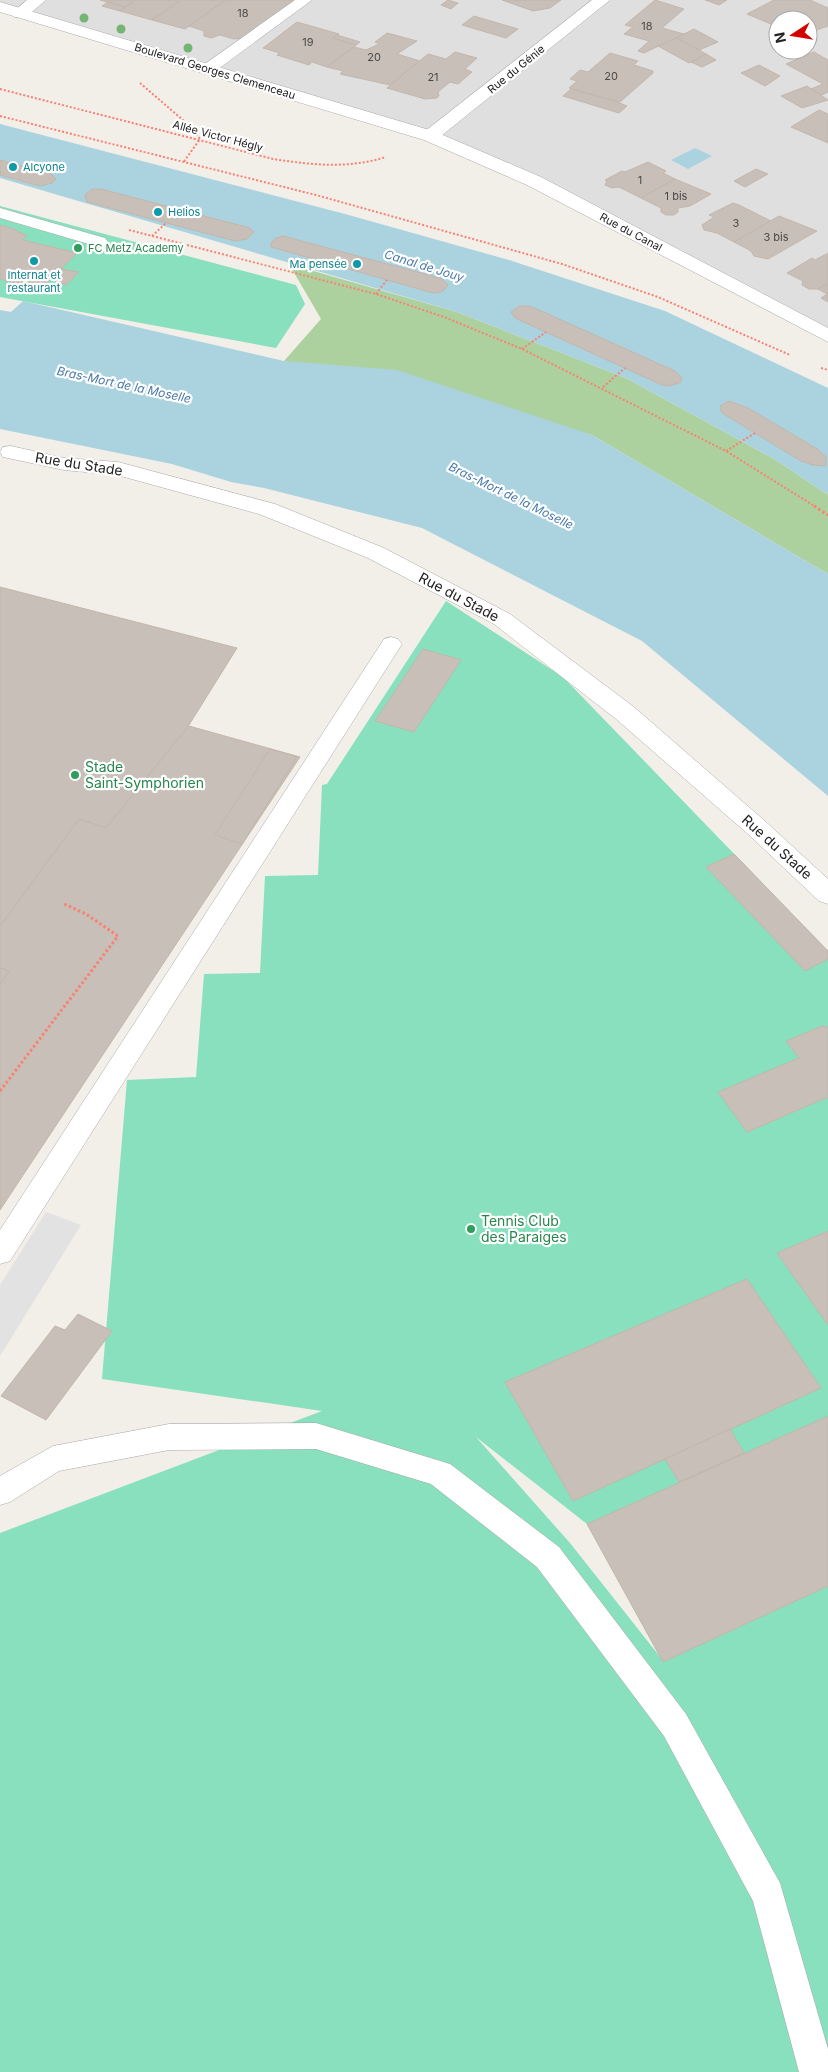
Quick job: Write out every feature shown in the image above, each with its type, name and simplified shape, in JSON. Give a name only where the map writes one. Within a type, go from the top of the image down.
[{"type":"street","points":[[20,13],[38,0]]},
{"type":"street","name":"Rue du Génie","points":[[430,136],[602,0]]},
{"type":"street","name":"Boulevard Georges Clemenceau","points":[[0,7],[430,136]]},
{"type":"street","name":"Rue du Canal","points":[[430,136],[534,181],[828,336]]},
{"type":"street","name":"Rue du Stade","points":[[11,452],[64,464],[118,469],[267,509],[376,553],[502,620],[625,713],[828,894]]},
{"type":"lane","points":[[208,69],[305,0]]},
{"type":"lane","points":[[0,213],[99,242]]},
{"type":"lane","points":[[0,1253],[391,644]]},
{"type":"lane","points":[[0,1492],[52,1459],[169,1437],[316,1436],[440,1473],[548,1557],[675,1726],[768,1895],[817,2072]]},
{"type":"path","name":"Allée Victor Hégly","points":[[0,89],[273,159],[308,165],[342,166],[375,161],[430,136]]},
{"type":"path","points":[[0,116],[316,196],[562,264],[658,298],[795,356]]},
{"type":"path","points":[[183,163],[200,139]]},
{"type":"path","points":[[152,236],[166,222]]},
{"type":"path","points":[[123,229],[376,294],[444,317],[522,349],[602,387],[726,451],[828,515]]},
{"type":"path","points":[[376,294],[387,280]]},
{"type":"path","points":[[522,349],[546,332]]},
{"type":"path","points":[[820,367],[828,370]]},
{"type":"path","points":[[602,387],[625,368]]},
{"type":"path","points":[[726,451],[755,433]]},
{"type":"path","points":[[0,1091],[118,936],[86,914],[62,903]]},
{"type":"shaded area","points":[[0,0],[828,0],[828,336],[461,148],[0,7]]},
{"type":"shaded area","points":[[46,1212],[81,1225],[0,1356],[0,1285]]},
{"type":"green space","name":"FC Metz Academy","points":[[0,206],[296,285],[305,304],[276,348],[0,297]]},
{"type":"green space","points":[[289,264],[457,312],[626,378],[776,460],[828,495],[828,574],[592,435],[284,361],[321,319]]},
{"type":"green space","points":[[446,601],[563,677],[828,951],[828,2072],[0,2072],[0,1533],[322,1411],[102,1379],[127,1080],[196,1077],[204,974],[260,973],[265,876],[318,875],[322,785],[327,784]],"holes":[[[476,1437],[587,1524],[661,1658],[570,1543]]]},
{"type":"water","name":"Canal de Jouy","points":[[0,124],[345,214],[509,260],[665,311],[828,388],[828,495],[776,460],[626,378],[457,312],[0,178]]},
{"type":"water","points":[[695,148],[712,156],[688,169],[671,160]]},
{"type":"water","name":"Bras-Mort de la Moselle","points":[[23,301],[284,361],[397,370],[592,435],[828,574],[828,796],[642,641],[422,528],[264,488],[231,482],[172,464],[0,429],[0,310],[11,312]]},
{"type":"building","points":[[100,0],[135,0],[125,7]]},
{"type":"building","points":[[135,0],[181,0],[152,20],[120,11]]},
{"type":"building","points":[[181,0],[226,0],[185,29],[152,20]]},
{"type":"building","points":[[226,0],[296,0],[244,38],[234,39],[220,35],[211,38],[204,36],[204,31],[189,26]]},
{"type":"building","points":[[448,0],[458,3],[451,9],[441,5]]},
{"type":"building","points":[[502,0],[561,0],[550,8],[533,11]]},
{"type":"building","points":[[655,0],[684,9],[662,28],[684,34],[644,53],[638,51],[649,41],[624,34],[633,27],[625,25]]},
{"type":"building","points":[[705,0],[727,0],[719,5]]},
{"type":"building","points":[[774,0],[810,0],[828,8],[828,26],[818,30],[818,10],[768,10],[768,23],[747,14]]},
{"type":"building","points":[[108,2],[125,7],[120,11],[102,6]]},
{"type":"building","points":[[474,16],[518,29],[506,38],[462,25]]},
{"type":"building","points":[[297,22],[339,34],[333,38],[356,45],[327,67],[312,62],[309,65],[277,55],[280,53],[263,48]]},
{"type":"building","points":[[694,29],[718,42],[699,50],[676,38]]},
{"type":"building","points":[[387,33],[417,41],[397,54],[420,61],[390,85],[340,74],[343,71],[327,67],[354,47],[366,50],[375,46],[379,43],[375,42]]},
{"type":"building","points":[[337,35],[360,42],[356,45],[333,38]]},
{"type":"building","points":[[676,38],[706,54],[689,63],[658,46]]},
{"type":"building","points":[[455,52],[477,58],[465,69],[472,72],[458,84],[450,82],[438,92],[439,96],[437,98],[425,99],[387,88],[428,54],[446,59]]},
{"type":"building","points":[[610,53],[638,61],[634,65],[653,71],[653,73],[620,102],[569,88],[577,81],[570,79],[580,70],[588,72]]},
{"type":"building","points":[[706,54],[716,60],[702,67],[691,62]]},
{"type":"building","points":[[818,54],[828,60],[828,92],[822,95],[811,89],[823,84],[786,64],[795,60],[818,60]]},
{"type":"building","points":[[759,65],[780,76],[765,86],[741,73]]},
{"type":"building","points":[[807,86],[828,100],[802,108],[781,96]]},
{"type":"building","points":[[571,89],[627,106],[619,113],[563,96]]},
{"type":"building","points":[[819,110],[828,114],[828,143],[791,127]]},
{"type":"building","name":"Alcyone","points":[[0,160],[51,174],[56,179],[52,183],[40,186],[0,175]]},
{"type":"building","points":[[648,162],[666,171],[663,173],[675,179],[641,198],[619,187],[612,188],[605,185],[607,181],[605,180],[622,171],[625,172]]},
{"type":"building","points":[[756,169],[768,174],[745,187],[734,181]]},
{"type":"building","points":[[675,179],[711,194],[690,206],[678,208],[678,212],[674,215],[666,215],[661,212],[661,208],[641,198]]},
{"type":"building","name":"Helios","points":[[92,189],[101,189],[250,228],[254,232],[247,239],[235,241],[87,202],[85,195]]},
{"type":"building","points":[[733,203],[771,221],[734,242],[717,233],[704,230],[702,225],[714,217],[709,215]]},
{"type":"building","points":[[779,216],[817,231],[768,259],[754,256],[751,251],[734,242]]},
{"type":"building","name":"Internat et restaurant","points":[[0,225],[14,229],[27,236],[23,240],[77,253],[61,269],[79,272],[66,285],[51,279],[40,290],[0,279]]},
{"type":"building","name":"Ma pensée","points":[[283,236],[440,278],[448,285],[442,292],[433,293],[271,247],[271,243],[276,238]]},
{"type":"building","points":[[828,253],[828,283],[818,289],[809,289],[802,285],[803,281],[787,273],[812,258],[815,260]]},
{"type":"building","points":[[828,283],[828,302],[821,298],[827,294],[818,289]]},
{"type":"building","points":[[520,306],[530,306],[675,371],[682,378],[681,382],[670,386],[662,385],[515,318],[511,312]]},
{"type":"building","points":[[729,401],[748,408],[819,450],[826,457],[826,466],[813,465],[801,461],[722,413],[720,406]]},
{"type":"building","name":"Stade Saint-Symphorien","points":[[0,587],[237,648],[189,725],[106,828],[79,819],[0,926]]},
{"type":"building","points":[[423,649],[461,660],[414,732],[375,721]]},
{"type":"building","points":[[189,726],[300,757],[0,1210],[0,984],[9,971],[0,968],[0,926],[79,819],[106,828]]},
{"type":"building","points":[[270,749],[297,757],[242,844],[215,835]]},
{"type":"building","points":[[734,854],[828,951],[828,959],[805,971],[706,867]]},
{"type":"building","points":[[0,968],[9,971],[0,984]]},
{"type":"building","points":[[822,1026],[828,1027],[828,1097],[747,1132],[718,1092],[799,1058],[786,1041]]},
{"type":"building","points":[[828,1231],[828,1325],[777,1253]]},
{"type":"building","points":[[747,1279],[821,1388],[573,1501],[505,1382]]},
{"type":"building","points":[[78,1314],[112,1331],[46,1420],[1,1396],[55,1326],[65,1330]]},
{"type":"building","points":[[828,1416],[828,1586],[663,1662],[587,1524]]},
{"type":"building","points":[[730,1429],[744,1453],[679,1482],[665,1459]]},
{"type":"place","name":"Alcyone","points":[[13,167]]},
{"type":"place","name":"Helios","points":[[158,212]]},
{"type":"place","name":"FC Metz Academy","points":[[78,248]]},
{"type":"place","name":"Internat et restaurant","points":[[34,261]]},
{"type":"place","name":"Ma pensée","points":[[357,264]]},
{"type":"place","name":"Stade Saint-Symphorien","points":[[75,775]]},
{"type":"place","name":"Tennis Club des Paraiges","points":[[471,1229]]}]
